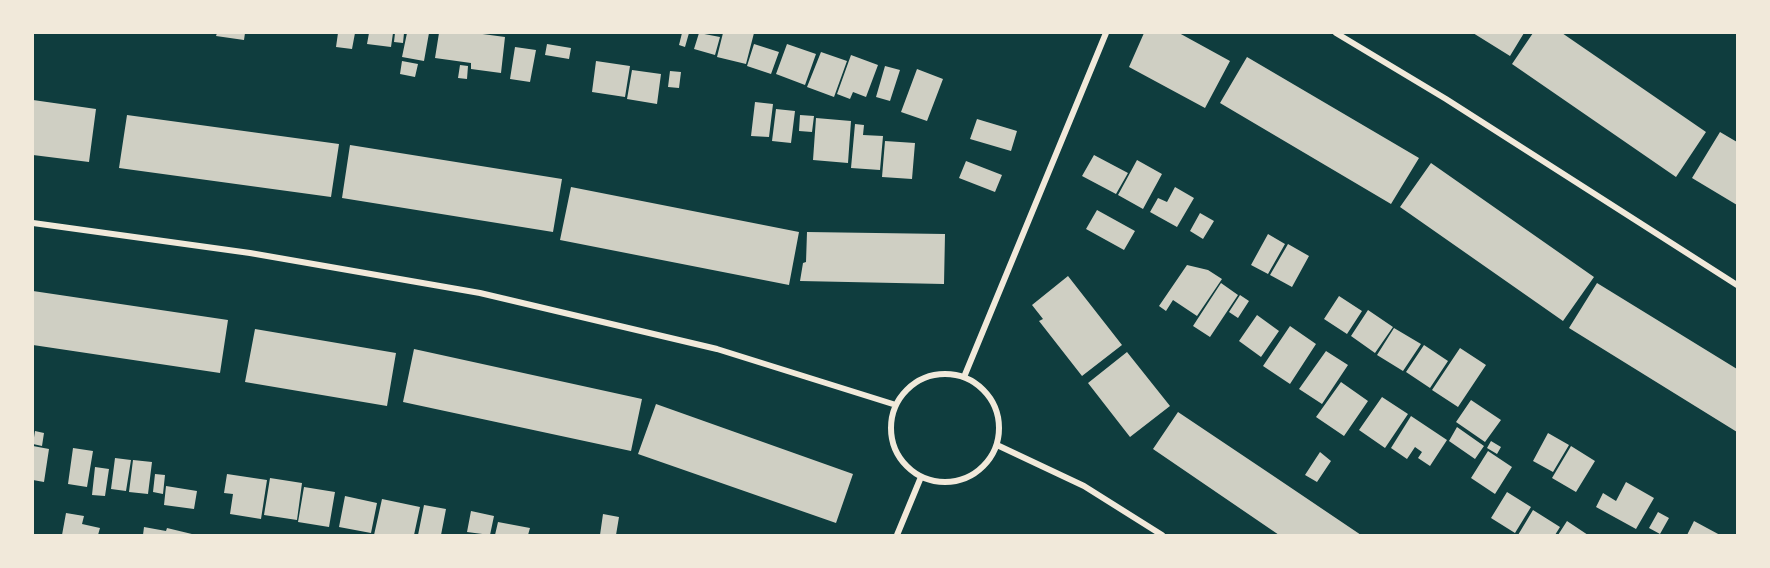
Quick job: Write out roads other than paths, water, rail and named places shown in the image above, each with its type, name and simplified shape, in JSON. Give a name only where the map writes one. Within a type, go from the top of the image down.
[{"type":"street","points":[[964,377],[1106,33]]},
{"type":"street","points":[[1336,33],[1446,99],[1737,285]]},
{"type":"street","points":[[33,224],[250,253],[480,292],[717,349],[896,405]]},
{"type":"street","points":[[949,374],[964,377],[979,385],[990,397],[997,412],[1000,428],[997,445],[988,461],[975,473],[958,481],[939,482],[921,477],[908,467],[898,454],[892,437],[892,421],[896,405],[905,391],[918,381],[933,375],[949,374]]},
{"type":"street","points":[[997,445],[1084,486],[1162,535]]},
{"type":"street","points":[[897,535],[921,477]]}]
